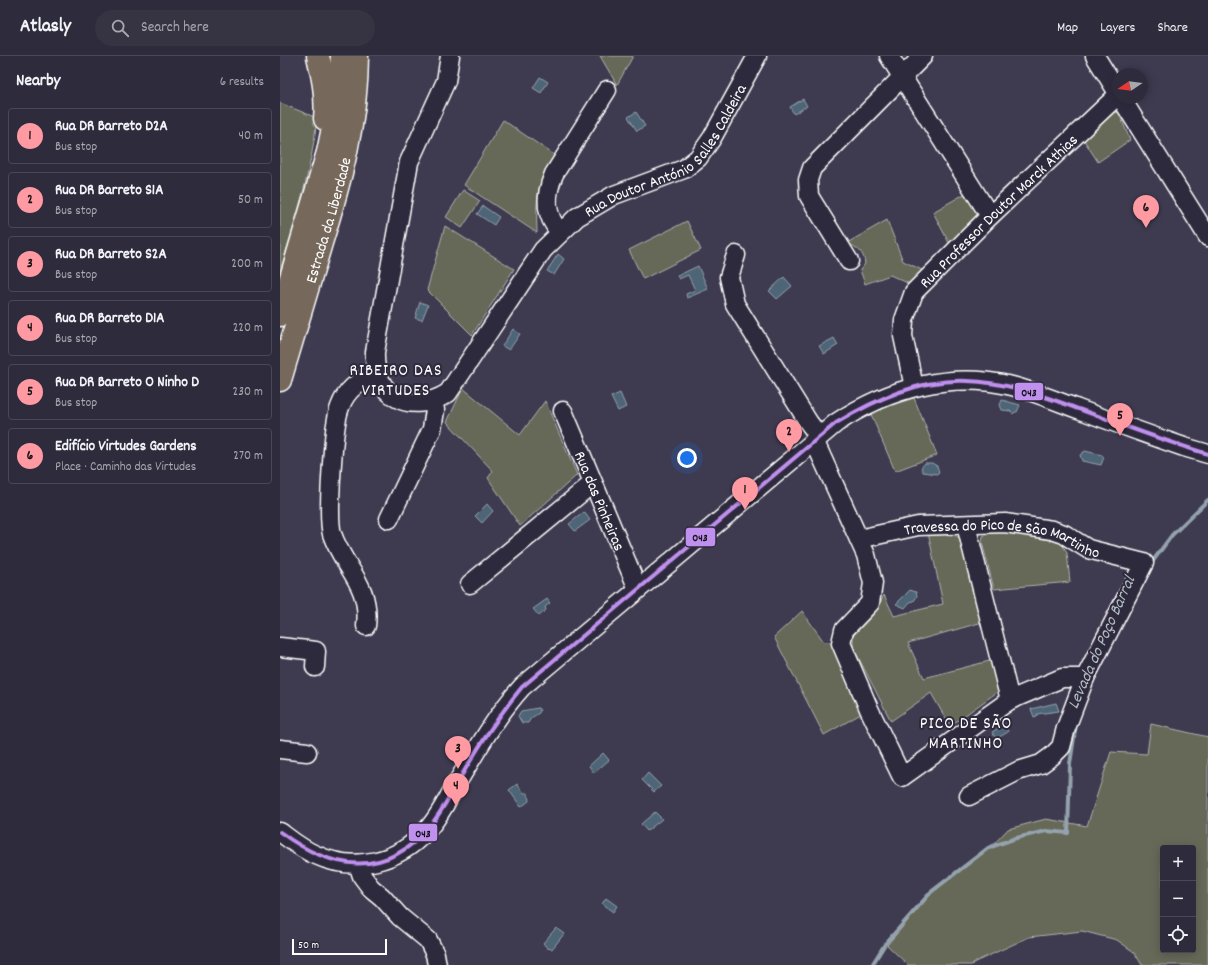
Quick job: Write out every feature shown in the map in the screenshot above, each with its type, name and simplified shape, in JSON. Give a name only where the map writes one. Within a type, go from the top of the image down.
[{"type":"main road","points":[[318,56],[326,103],[319,186]]},
{"type":"main road","name":"Estrada da Liberdade","points":[[280,315],[328,152],[339,100],[342,56]]},
{"type":"main road","name":"Estrada da Liberdade","points":[[280,380],[338,187],[350,136],[357,79],[357,56]]},
{"type":"street","name":"Rua Doutor António Salles Caldeira","points":[[450,56],[446,82],[409,162],[405,176],[375,352],[377,373],[380,381],[390,393],[400,400],[408,403],[433,402],[448,394],[543,250],[560,232],[577,218],[614,195],[684,169],[693,163],[712,138],[757,56]]},
{"type":"street","points":[[889,56],[990,216]]},
{"type":"street","points":[[849,261],[809,196],[808,180],[812,168],[923,56]]},
{"type":"street","points":[[1095,56],[1112,84]]},
{"type":"street","points":[[560,232],[550,217],[547,206],[548,187],[554,174],[607,90]]},
{"type":"street","name":"Rua Professor Doutor Marck Athias","points":[[914,387],[903,336],[904,320],[914,292],[990,216],[1112,100]]},
{"type":"street","points":[[1125,104],[1208,237]]},
{"type":"street","points":[[736,255],[728,276],[734,304],[805,416],[817,438],[859,539],[872,576],[872,597],[870,604],[844,630],[841,643],[869,709],[902,777],[1010,700],[1062,678],[1085,678],[1066,728],[1061,747],[1041,764],[1018,771],[969,796]]},
{"type":"street","points":[[366,626],[367,610],[363,592],[358,579],[336,545],[332,533],[330,515],[335,425],[340,406],[344,397],[355,386],[366,377],[377,373]]},
{"type":"street","points":[[280,832],[304,850],[316,856],[344,864],[367,863],[408,848],[428,830],[496,720],[511,699],[539,671],[817,438],[861,406],[882,397],[914,387],[960,380],[983,381],[1012,386],[1184,447],[1208,454]]},
{"type":"street","points":[[389,519],[432,429],[435,410],[433,402]]},
{"type":"street","name":"Rua das Pinheiras","points":[[563,411],[638,589]]},
{"type":"street","points":[[470,584],[593,483]]},
{"type":"street","name":"Travessa do Pico de São Martinho","points":[[859,539],[908,527],[1005,523],[1052,530],[1064,534],[1088,550],[1144,562],[1085,678]]},
{"type":"street","points":[[966,525],[1010,700]]},
{"type":"street","points":[[280,647],[316,651],[315,667]]},
{"type":"street","points":[[280,749],[307,752]]},
{"type":"street","points":[[367,863],[362,876],[371,888],[382,897],[400,917],[428,940],[435,954],[437,965]]},
{"type":"green space","points":[[600,56],[633,56],[617,85]]},
{"type":"green space","points":[[280,103],[317,118],[315,137],[307,176],[280,271]]},
{"type":"green space","points":[[1107,113],[1119,113],[1130,140],[1098,162],[1082,137]]},
{"type":"green space","points":[[503,120],[554,155],[540,184],[538,192],[537,233],[464,185]]},
{"type":"green space","points":[[463,190],[480,201],[462,228],[446,217]]},
{"type":"green space","points":[[966,193],[979,216],[950,245],[933,212]]},
{"type":"green space","points":[[887,220],[903,261],[924,271],[912,285],[890,275],[865,284],[860,270],[865,264],[862,253],[847,243]]},
{"type":"green space","points":[[687,221],[701,250],[643,279],[629,250]]},
{"type":"green space","points":[[445,226],[514,269],[472,335],[427,290]]},
{"type":"green space","points":[[463,388],[520,435],[545,401],[577,475],[520,526],[488,478],[493,471],[447,422]]},
{"type":"green space","points":[[914,398],[937,455],[895,471],[870,412]]},
{"type":"green space","points":[[996,531],[1059,539],[1067,553],[1070,582],[994,589],[982,542],[983,536]]},
{"type":"green space","points":[[928,532],[950,533],[961,540],[983,622],[908,643],[924,678],[993,660],[1000,690],[950,726],[931,693],[891,721],[853,647],[853,636],[875,613],[884,595],[894,616],[943,604]]},
{"type":"green space","points":[[802,611],[824,642],[833,642],[866,711],[824,735],[774,637]]},
{"type":"green space","points":[[1151,724],[1208,737],[1208,965],[1142,965],[1134,952],[1117,940],[1082,931],[1029,937],[973,963],[972,965],[908,965],[887,945],[932,893],[989,849],[1008,829],[1046,819],[1087,826],[1111,752],[1147,754]]},
{"type":"water","points":[[540,77],[548,82],[541,93],[533,88]]},
{"type":"water","points":[[803,99],[807,106],[794,114],[790,107]]},
{"type":"water","points":[[636,112],[645,126],[637,131],[628,117]]},
{"type":"water","points":[[483,206],[499,217],[494,225],[477,214]]},
{"type":"water","points":[[558,254],[564,259],[554,275],[547,271]]},
{"type":"water","points":[[698,266],[708,289],[687,298],[686,294],[695,290],[688,275],[679,279],[677,276]]},
{"type":"water","points":[[784,277],[792,286],[777,299],[769,291]]},
{"type":"water","points":[[420,302],[428,305],[422,320],[415,318]]},
{"type":"water","points":[[513,329],[520,334],[509,350],[502,346]]},
{"type":"water","points":[[834,338],[838,345],[824,354],[819,346]]},
{"type":"water","points":[[620,393],[626,407],[618,411],[611,397]]},
{"type":"water","points":[[1002,400],[1020,405],[1017,412],[1013,414],[1010,411],[1002,410],[1000,405]]},
{"type":"water","points":[[1085,451],[1102,455],[1104,457],[1101,465],[1082,461],[1080,455]]},
{"type":"water","points":[[925,463],[932,463],[937,466],[939,472],[937,474],[923,472],[921,468]]},
{"type":"water","points":[[487,504],[493,511],[482,523],[475,516]]},
{"type":"water","points":[[584,512],[590,520],[575,531],[569,524]]},
{"type":"water","points":[[910,590],[916,592],[917,596],[914,601],[910,602],[905,608],[896,604]]},
{"type":"water","points":[[547,599],[550,603],[545,607],[546,610],[539,616],[533,609]]},
{"type":"water","points":[[1056,703],[1059,711],[1037,714],[1037,716],[1034,717],[1031,709]]},
{"type":"water","points":[[538,708],[540,710],[539,713],[531,718],[528,723],[522,723],[518,716],[521,711]]},
{"type":"water","points":[[1005,724],[1008,732],[996,739],[992,732]]},
{"type":"water","points":[[603,753],[609,760],[594,773],[589,766]]},
{"type":"water","points":[[648,773],[661,786],[654,792],[642,780]]},
{"type":"water","points":[[517,784],[524,793],[528,793],[529,801],[521,807],[509,790]]},
{"type":"water","points":[[655,812],[662,819],[647,831],[641,824]]},
{"type":"water","points":[[606,898],[617,906],[613,912],[602,904]]},
{"type":"water","points":[[556,928],[564,934],[552,949],[547,948],[543,943]]},
{"type":"waterway","name":"Levada do Poço Barral","points":[[1150,565],[1172,535],[1208,500]]},
{"type":"waterway","name":"Levada do Poço Barral","points":[[872,965],[885,944],[931,892],[988,848],[1016,838],[1046,831],[1068,833],[1070,764],[1076,724]]},
{"type":"transit line","name":"043","points":[[280,832],[299,845],[319,855],[338,861],[357,864],[376,862],[395,855],[413,843],[430,826],[438,815],[481,744],[522,687],[836,423],[867,406],[899,392],[932,383],[950,381],[998,384],[1043,396],[1147,434],[1208,454]]},
{"type":"place","name":"Edifício Virtudes Gardens","points":[[1146,228]]},
{"type":"place","name":"Rua DR Barreto O Ninho D","points":[[1120,436]]},
{"type":"place","name":"Rua DR Barreto S1A","points":[[789,452]]},
{"type":"place","name":"Rua DR Barreto D2A","points":[[745,510]]},
{"type":"place","name":"Rua DR Barreto S2A","points":[[458,769]]},
{"type":"place","name":"Rua DR Barreto D1A","points":[[456,806]]},
{"type":"district","name":"RIBEIRO DAS VIRTUDES","points":[[396,379]]},
{"type":"district","name":"PICO DE SÃO MARTINHO","points":[[966,732]]}]
